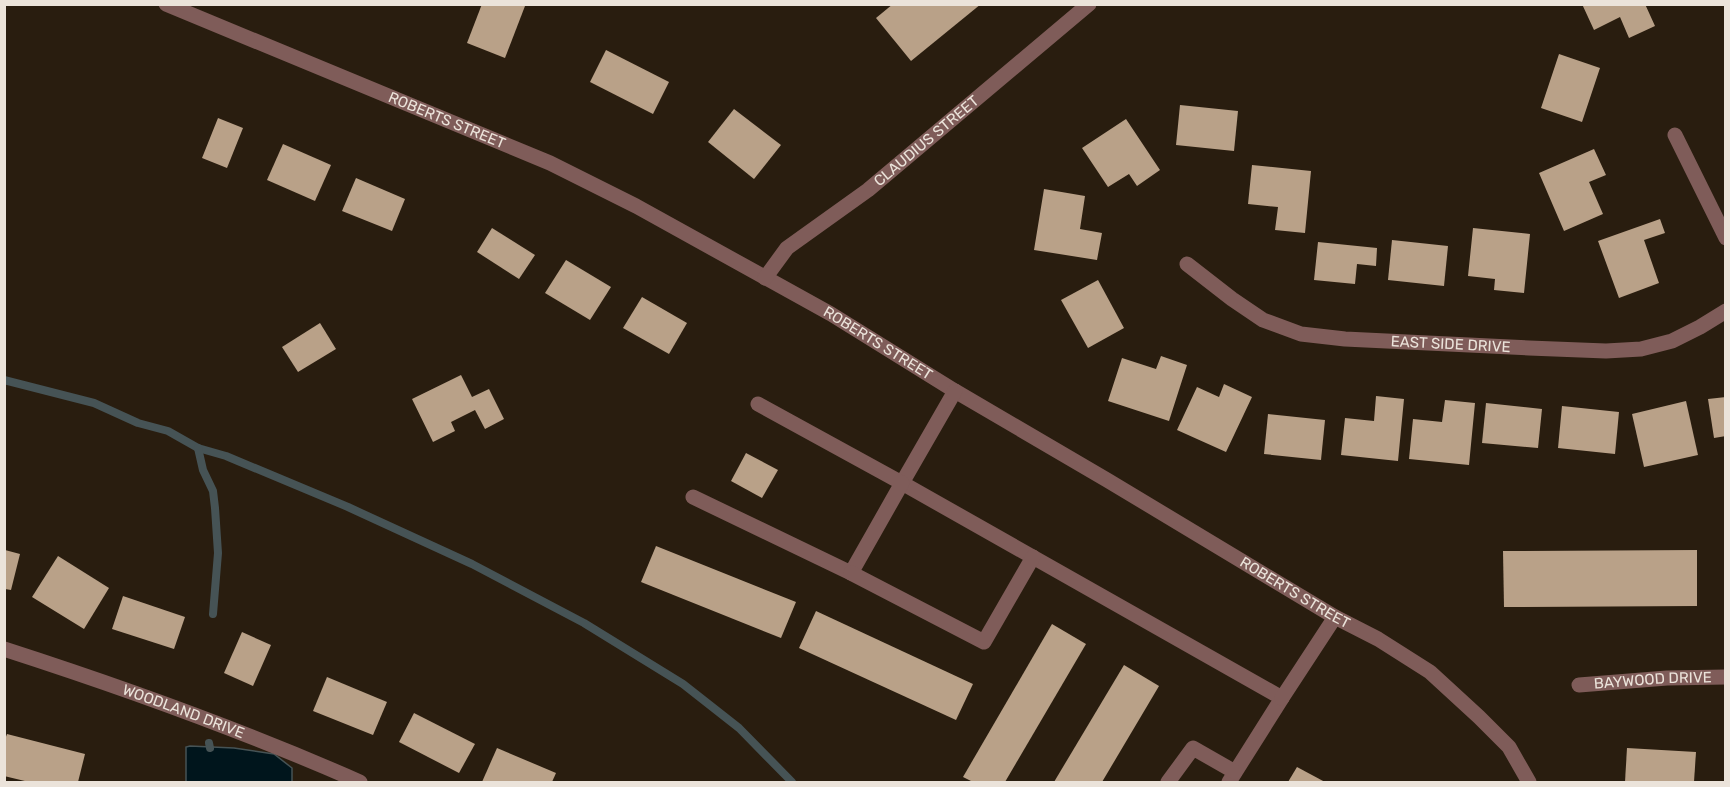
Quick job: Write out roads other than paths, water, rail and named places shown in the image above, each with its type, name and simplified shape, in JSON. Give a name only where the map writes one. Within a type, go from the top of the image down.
[{"type":"street","name":"ROBERTS STREET","points":[[166,4],[550,163],[636,206],[831,314],[954,391],[1335,617],[1378,639],[1430,672],[1509,747],[1529,783]]},
{"type":"street","name":"CLAUDIUS STREET","points":[[765,278],[787,248],[868,190],[1089,4]]},
{"type":"street","points":[[1675,135],[1725,238]]},
{"type":"street","name":"EAST SIDE DRIVE","points":[[1187,264],[1263,320],[1301,334],[1344,339],[1540,349],[1606,351],[1641,349],[1672,340],[1700,327],[1725,311]]},
{"type":"street","points":[[850,573],[954,391]]},
{"type":"street","points":[[758,404],[1282,698]]},
{"type":"street","points":[[693,497],[850,573],[984,642],[1033,557]]},
{"type":"street","points":[[1168,783],[1192,748],[1232,777],[1335,617]]},
{"type":"street","name":"WOODLAND DRIVE","points":[[4,649],[94,678],[285,749],[360,783]]},
{"type":"street","name":"BAYWOOD DRIVE","points":[[1579,685],[1667,678],[1725,677]]},
{"type":"water","points":[[186,747],[234,748],[274,754],[292,768],[292,782],[186,782]]},
{"type":"waterway","points":[[4,380],[94,403],[138,423],[168,431],[198,448],[226,456],[348,507],[472,564],[584,623],[683,684],[739,728],[792,782]]},
{"type":"waterway","points":[[198,448],[203,470],[213,491],[215,508],[218,553],[213,614]]},
{"type":"waterway","points":[[209,743],[210,748]]}]
